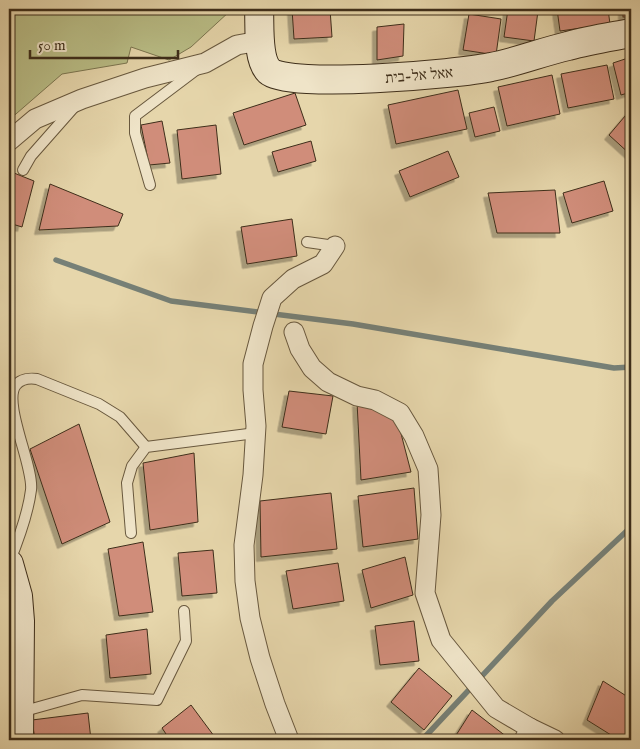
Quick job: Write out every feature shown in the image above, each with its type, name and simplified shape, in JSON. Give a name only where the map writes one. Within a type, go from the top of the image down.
[{"type":"street","name":"אאל אל-בית","points":[[259,9],[262,57],[268,70],[276,76],[292,79],[366,79],[436,75],[491,67],[570,45],[631,33]]},
{"type":"street","points":[[9,141],[36,119],[82,99],[145,78],[205,63],[237,45],[260,41]]},
{"type":"street","points":[[289,740],[274,704],[260,658],[250,618],[245,581],[244,545],[253,476],[256,433],[254,364],[272,298],[293,279],[323,264],[335,246]]},
{"type":"street","points":[[294,332],[300,349],[312,368],[328,382],[357,396],[375,400],[400,413],[410,428],[428,469],[431,515],[425,593],[441,640],[496,708],[527,734],[555,740]]},
{"type":"street","points":[[9,564],[18,596],[20,621],[19,740]]},
{"type":"lane","points":[[150,185],[135,133],[135,116],[205,63]]},
{"type":"lane","points":[[23,170],[31,156],[82,99]]},
{"type":"lane","points":[[307,242],[335,246]]},
{"type":"lane","points":[[9,564],[18,543],[31,488],[24,451],[12,408],[13,393],[16,386],[27,378],[37,378],[99,404],[120,417],[146,447]]},
{"type":"lane","points":[[131,534],[127,483],[132,466],[146,447],[256,433]]},
{"type":"lane","points":[[18,712],[82,695],[157,700],[186,641],[184,611]]},
{"type":"green space","points":[[9,9],[231,9],[191,47],[169,60],[131,47],[127,63],[62,74],[9,120]]},
{"type":"building","points":[[292,9],[330,9],[332,37],[294,39]]},
{"type":"building","points":[[508,9],[538,11],[534,41],[504,37]]},
{"type":"building","points":[[557,9],[608,9],[610,24],[560,31]]},
{"type":"building","points":[[623,9],[631,9],[631,17],[623,17]]},
{"type":"building","points":[[469,14],[501,19],[496,55],[463,50]]},
{"type":"building","points":[[404,24],[403,56],[377,60],[377,27]]},
{"type":"building","points":[[631,57],[631,92],[621,95],[613,63]]},
{"type":"building","points":[[607,65],[614,99],[568,108],[561,74]]},
{"type":"building","points":[[552,75],[560,114],[507,126],[498,87]]},
{"type":"building","points":[[458,90],[467,129],[396,144],[388,105]]},
{"type":"building","points":[[295,93],[306,125],[244,145],[233,113]]},
{"type":"building","points":[[494,107],[500,131],[475,137],[469,113]]},
{"type":"building","points":[[631,109],[631,155],[609,135]]},
{"type":"building","points":[[162,121],[170,163],[149,165],[141,125]]},
{"type":"building","points":[[216,125],[221,174],[182,179],[177,130]]},
{"type":"building","points":[[311,141],[316,161],[278,172],[272,152]]},
{"type":"building","points":[[448,151],[459,177],[410,197],[399,171]]},
{"type":"building","points":[[9,171],[34,181],[22,227],[9,223]]},
{"type":"building","points":[[604,181],[613,211],[572,223],[563,193]]},
{"type":"building","points":[[50,184],[123,214],[118,226],[39,230]]},
{"type":"building","points":[[555,190],[560,233],[497,233],[488,193]]},
{"type":"building","points":[[292,219],[297,256],[247,264],[241,227]]},
{"type":"building","points":[[289,391],[333,396],[326,434],[282,427]]},
{"type":"building","points":[[357,402],[382,410],[398,422],[411,472],[361,480]]},
{"type":"building","points":[[79,424],[110,522],[62,544],[30,449]]},
{"type":"building","points":[[194,453],[198,522],[150,530],[143,463]]},
{"type":"building","points":[[414,488],[418,539],[363,547],[358,496]]},
{"type":"building","points":[[331,493],[337,549],[261,557],[260,501]]},
{"type":"building","points":[[143,542],[153,612],[119,616],[108,549]]},
{"type":"building","points":[[213,550],[217,593],[182,596],[178,553]]},
{"type":"building","points":[[405,557],[413,595],[371,608],[362,570]]},
{"type":"building","points":[[338,563],[344,601],[293,609],[286,571]]},
{"type":"building","points":[[414,621],[419,661],[380,665],[375,626]]},
{"type":"building","points":[[147,629],[151,674],[110,678],[106,635]]},
{"type":"building","points":[[419,668],[452,696],[424,730],[391,702]]},
{"type":"building","points":[[603,681],[631,699],[631,740],[619,740],[587,720]]},
{"type":"building","points":[[191,705],[217,740],[170,740],[162,728]]},
{"type":"building","points":[[472,710],[507,737],[505,740],[453,740]]},
{"type":"building","points":[[88,713],[91,740],[35,740],[32,720]]},
{"type":"waterway","points":[[56,260],[171,301],[353,324],[614,368],[631,367]]},
{"type":"waterway","points":[[422,740],[552,601],[631,527]]}]
